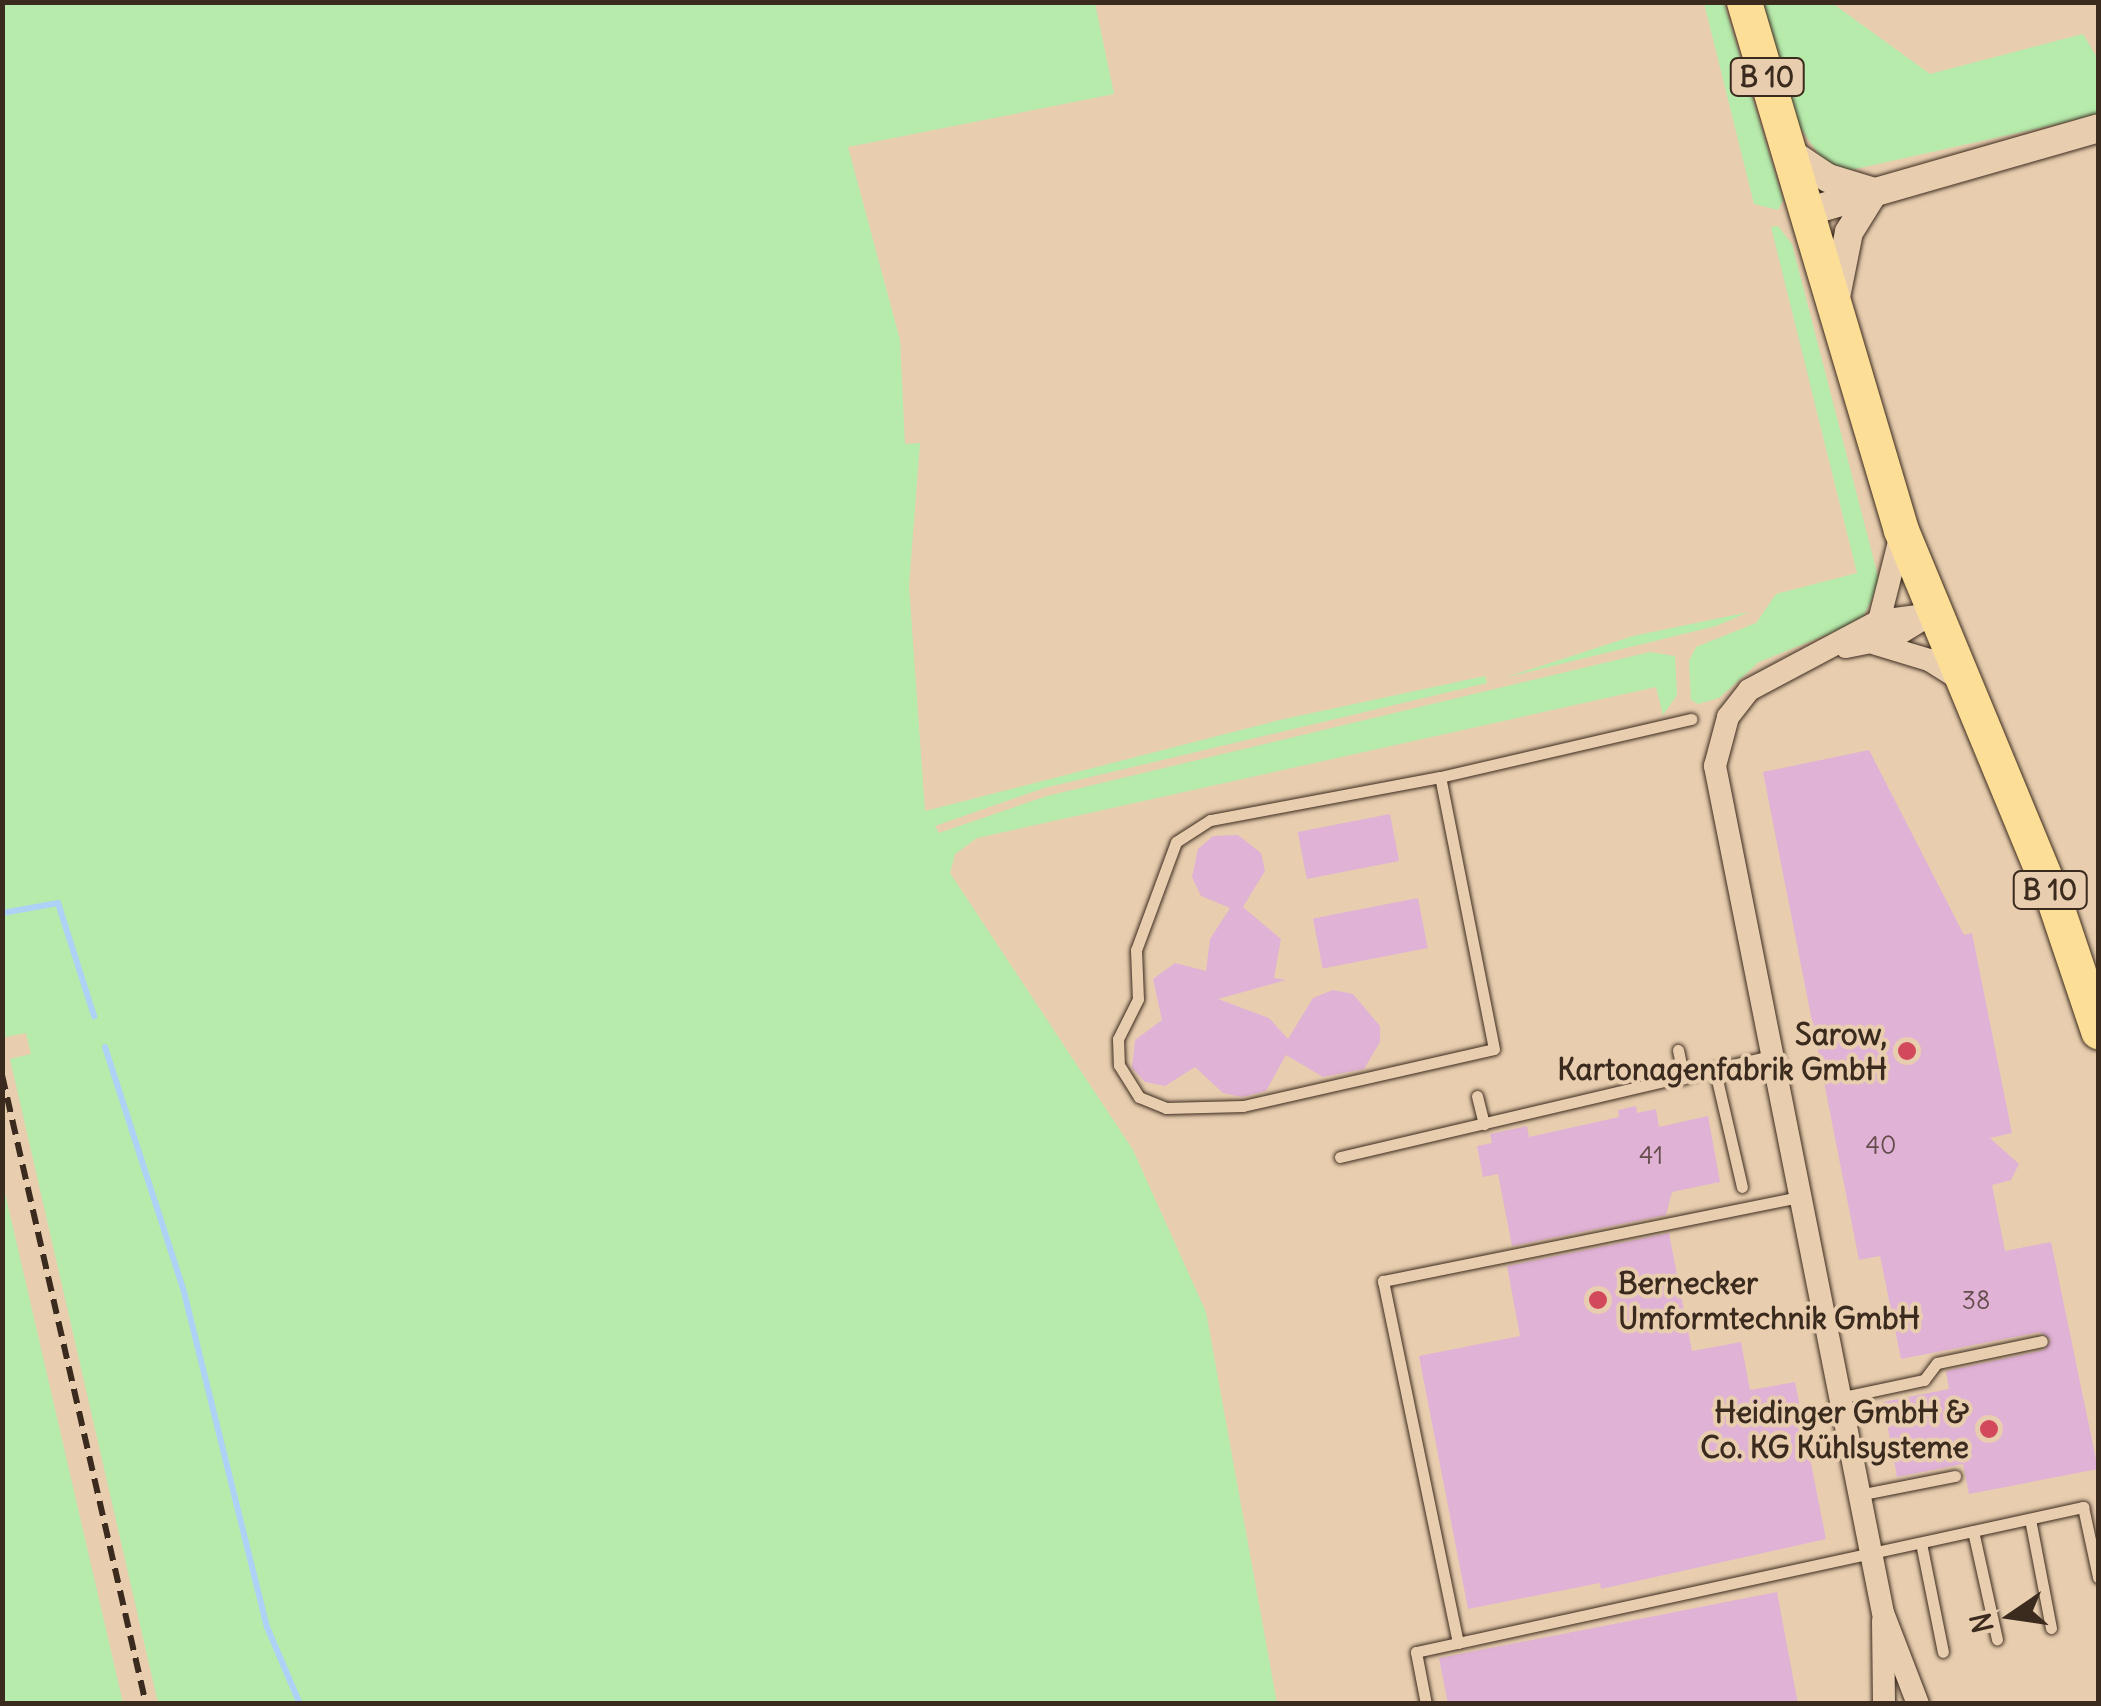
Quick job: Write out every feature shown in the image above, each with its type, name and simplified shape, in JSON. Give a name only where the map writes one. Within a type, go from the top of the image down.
[{"type":"main road","name":"B 10","points":[[1744,2],[1901,530],[1932,614],[2052,894],[2098,1031]]},
{"type":"street","points":[[1806,212],[2098,128]]},
{"type":"street","points":[[1789,152],[1828,178],[1874,192]]},
{"type":"street","points":[[1834,309],[1849,232],[1874,192]]},
{"type":"street","points":[[1876,632],[1901,530]]},
{"type":"street","points":[[1918,1704],[1883,1613],[1716,756],[1728,717],[1750,690],[1833,649],[1932,614]]},
{"type":"street","points":[[1876,632],[1959,679]]},
{"type":"street","points":[[1883,1613],[1884,1704]]},
{"type":"lane","points":[[1440,778],[1494,1049],[1244,1106],[1166,1108],[1139,1097],[1119,1066],[1118,1039],[1138,999],[1136,950],[1176,842],[1210,820],[1440,778],[1691,718]]},
{"type":"lane","points":[[1678,1050],[1684,1078]]},
{"type":"lane","points":[[1340,1157],[1772,1056]]},
{"type":"lane","points":[[1715,1071],[1742,1187]]},
{"type":"lane","points":[[1478,1096],[1484,1124]]},
{"type":"lane","points":[[1458,1643],[1383,1282],[1801,1197]]},
{"type":"lane","points":[[1839,1398],[1924,1380],[1937,1363],[2042,1341]]},
{"type":"lane","points":[[1858,1495],[1955,1476]]},
{"type":"lane","points":[[1426,1704],[1416,1652],[2084,1507],[2098,1577]]},
{"type":"lane","points":[[2030,1519],[2051,1628]]},
{"type":"lane","points":[[1973,1532],[1996,1639]]},
{"type":"lane","points":[[1921,1543],[1943,1652]]},
{"type":"green space","points":[[2,3],[1095,3],[1114,94],[848,147],[900,340],[905,444],[920,443],[909,586],[925,811],[1284,719],[1485,676],[1487,683],[1044,788],[935,826],[939,833],[1047,796],[1650,652],[1675,656],[1677,695],[1663,715],[1656,687],[977,838],[955,854],[950,873],[1133,1150],[1206,1312],[1277,1703],[158,1703],[10,1059],[31,1054],[26,1033],[5,1037],[3,1027]]},
{"type":"green space","points":[[1704,3],[1724,3],[1783,200],[1778,210],[1754,204]]},
{"type":"green space","points":[[1763,3],[1832,3],[1930,74],[2083,34],[2098,59],[2098,115],[1842,172],[1825,163],[1800,128]]},
{"type":"green space","points":[[1778,226],[1792,244],[1880,584],[1861,621],[1759,662],[1719,698],[1698,704],[1691,700],[1689,661],[1696,647],[1756,623],[1776,594],[1857,573],[1771,227]]},
{"type":"green space","points":[[1749,612],[1716,626],[1504,678],[1633,636]]},
{"type":"green space","points":[[2,1180],[24,1275],[123,1703],[3,1703]]},
{"type":"building","name":"Sarow, Kartonagenfabrik GmbH","points":[[1869,750],[1964,935],[1972,933],[2012,1133],[1990,1138],[2019,1164],[2011,1180],[1992,1185],[2005,1251],[2051,1242],[2098,1469],[1969,1494],[1963,1464],[1897,1477],[1883,1402],[1949,1389],[1946,1371],[2044,1350],[2051,1340],[2040,1332],[1901,1359],[1880,1256],[1859,1260],[1763,772]]},
{"type":"building","points":[[1390,814],[1399,861],[1307,879],[1298,832]]},
{"type":"building","points":[[1238,835],[1261,853],[1265,871],[1243,907],[1281,939],[1274,978],[1286,980],[1218,999],[1269,1018],[1288,1039],[1313,998],[1333,990],[1353,994],[1380,1026],[1380,1042],[1364,1069],[1323,1077],[1286,1055],[1266,1091],[1242,1097],[1223,1093],[1195,1067],[1165,1086],[1145,1082],[1132,1068],[1135,1040],[1162,1020],[1153,979],[1175,963],[1206,971],[1210,939],[1230,908],[1201,896],[1192,877],[1198,849],[1213,836]]},
{"type":"building","points":[[1418,898],[1428,948],[1323,968],[1313,918]]},
{"type":"building","points":[[1636,1106],[1637,1113],[1656,1109],[1659,1127],[1708,1116],[1720,1182],[1672,1192],[1666,1215],[1512,1246],[1498,1174],[1483,1177],[1477,1146],[1492,1143],[1490,1134],[1527,1126],[1529,1137],[1619,1117],[1618,1110]]},
{"type":"building","points":[[1669,1233],[1692,1351],[1741,1342],[1750,1390],[1795,1382],[1826,1539],[1601,1589],[1600,1583],[1468,1609],[1419,1356],[1520,1336],[1507,1266]]},
{"type":"building","points":[[1777,1592],[1798,1704],[1448,1704],[1439,1658]]},
{"type":"waterway","points":[[2,913],[58,903],[94,1016]]},
{"type":"waterway","points":[[105,1047],[184,1292],[267,1627],[300,1704]]},
{"type":"railway","points":[[2,1075],[146,1704]]},
{"type":"place","name":"Sarow, Kartonagenfabrik GmbH","points":[[1907,1051]]},
{"type":"place","name":"Bernecker Umformtechnik GmbH","points":[[1598,1300]]},
{"type":"place","name":"Heidinger GmbH & Co. KG Kühlsysteme","points":[[1989,1429]]}]
